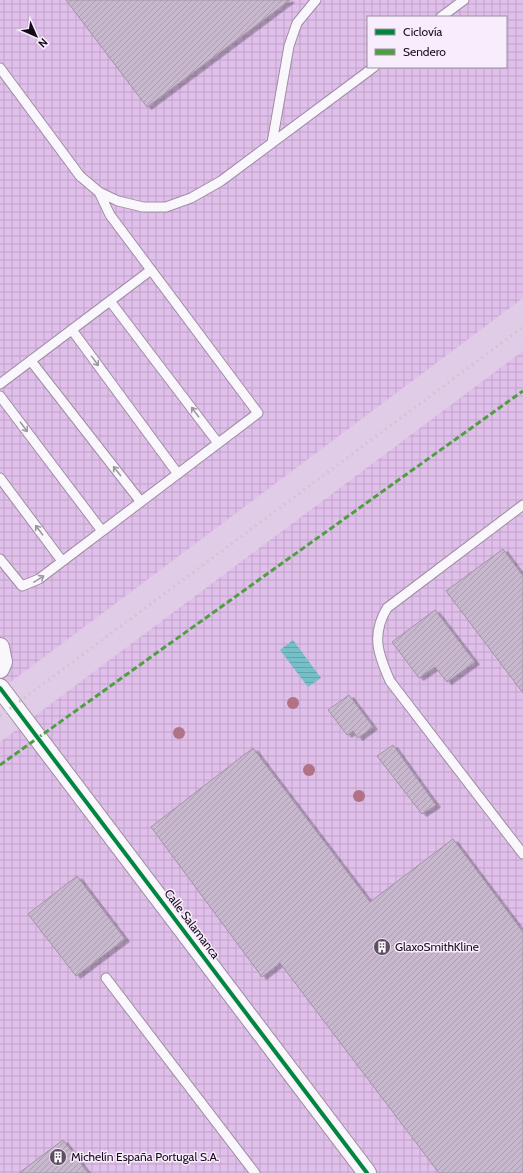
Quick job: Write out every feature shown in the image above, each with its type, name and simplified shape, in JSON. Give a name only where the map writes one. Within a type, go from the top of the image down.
[{"type":"street","points":[[0,647],[3,662],[0,669]]},
{"type":"street","name":"Calle Salamanca","points":[[0,688],[367,1173]]},
{"type":"lane","points":[[272,144],[289,46],[297,23],[316,0]]},
{"type":"lane","points":[[442,16],[464,0]]},
{"type":"lane","points":[[0,68],[80,176],[99,192],[118,201],[137,205],[166,207],[191,198],[221,181],[373,68]]},
{"type":"lane","points":[[0,559],[22,586],[40,580],[62,561],[258,413],[110,215],[99,192]]},
{"type":"lane","points":[[0,384],[151,270]]},
{"type":"lane","points":[[110,301],[218,443]]},
{"type":"lane","points":[[72,330],[178,474]]},
{"type":"lane","points":[[31,361],[141,502]]},
{"type":"lane","points":[[0,396],[102,531]]},
{"type":"lane","points":[[0,478],[62,561]]},
{"type":"lane","points":[[523,506],[387,608],[379,621],[378,634],[379,657],[390,681],[523,854]]},
{"type":"lane","points":[[106,978],[255,1173]]},
{"type":"shaded area","points":[[0,0],[523,0],[523,298],[0,690]]},
{"type":"shaded area","points":[[523,351],[523,1173],[0,1173],[0,742]]},
{"type":"shaded area","points":[[293,640],[321,678],[308,687],[280,650]]},
{"type":"building","points":[[66,0],[290,0],[147,107]]},
{"type":"building","points":[[503,549],[523,576],[523,693],[446,591]]},
{"type":"building","points":[[435,610],[475,662],[447,682],[435,667],[419,678],[392,642]]},
{"type":"building","points":[[349,695],[373,727],[358,738],[353,731],[347,735],[328,710]]},
{"type":"building","points":[[393,745],[436,805],[422,814],[377,756]]},
{"type":"building","name":"GlaxoSmithKline","points":[[253,748],[370,902],[453,839],[523,932],[523,1173],[439,1173],[280,963],[262,977],[151,827]]},
{"type":"building","points":[[77,876],[125,939],[76,976],[28,914]]},
{"type":"building","name":"Michelín España Portugal S.A.","points":[[63,1140],[88,1173],[19,1173]]},
{"type":"railway","points":[[0,716],[523,327]]},
{"type":"marked path","points":[[0,765],[523,391]]},
{"type":"cycle path","points":[[0,688],[367,1173]]},
{"type":"place","name":"GlaxoSmithKline","points":[[382,947]]},
{"type":"place","name":"Michelín España Portugal S.A.","points":[[58,1157]]}]
